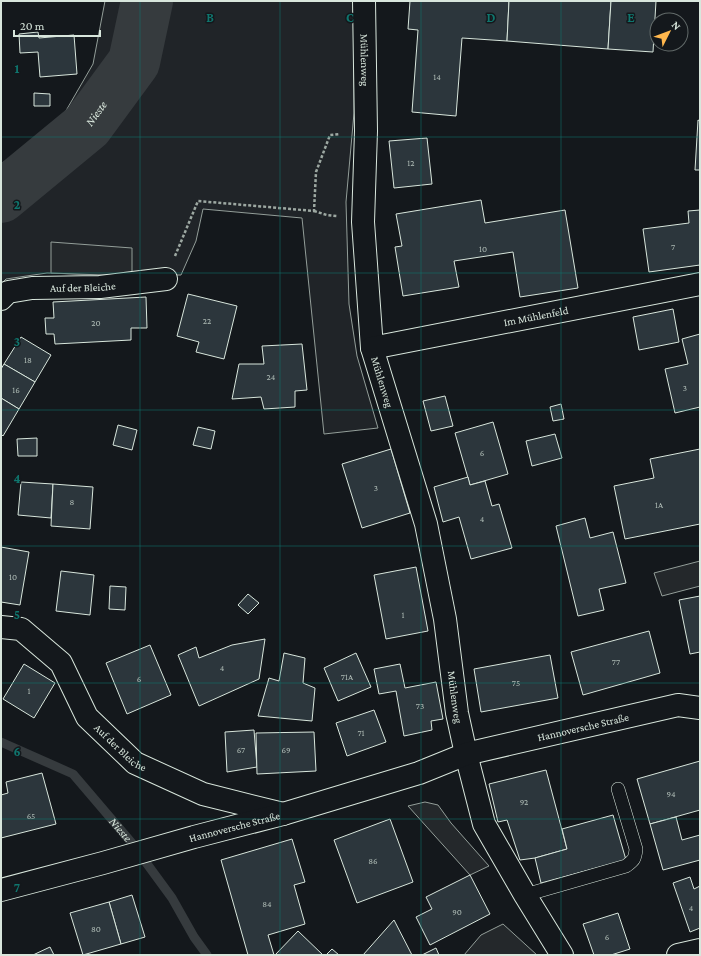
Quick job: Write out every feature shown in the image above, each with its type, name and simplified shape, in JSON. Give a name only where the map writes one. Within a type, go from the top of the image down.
[{"type":"street","name":"Mühlenweg","points":[[364,1],[366,131],[363,222],[372,348],[426,524],[445,619],[457,713],[466,754]]},
{"type":"street","name":"Auf der Bleiche","points":[[1,299],[8,292],[32,288],[100,288],[166,279]]},
{"type":"street","name":"Im Mühlenfeld","points":[[372,348],[700,284]]},
{"type":"street","name":"Auf der Bleiche","points":[[1,627],[21,629],[61,663],[88,717],[135,762],[203,794],[283,814]]},
{"type":"street","name":"Hannoversche Straße","points":[[1,890],[283,814],[419,772],[466,754],[678,705],[700,708]]},
{"type":"street","points":[[466,754],[484,824],[562,955]]},
{"type":"street","points":[[678,955],[700,950]]},
{"type":"lane","points":[[525,895],[626,866],[632,861],[635,857],[636,849],[618,789]]},
{"type":"path","points":[[314,211],[316,172],[330,135],[366,131]]},
{"type":"path","points":[[166,279],[198,201],[314,211],[327,215]]},
{"type":"shaded area","points":[[105,1],[354,1],[354,113],[346,202],[349,304],[357,356],[378,428],[324,434],[302,218],[203,209],[196,241],[181,275],[47,273],[6,279],[1,284],[1,164],[60,121],[93,64]]},
{"type":"shaded area","points":[[51,242],[132,248],[132,275],[51,273]]},
{"type":"shaded area","points":[[700,561],[700,586],[662,596],[654,573]]},
{"type":"shaded area","points":[[425,802],[438,805],[451,823],[489,866],[470,875],[408,806]]},
{"type":"shaded area","points":[[503,924],[537,955],[464,955],[481,935]]},
{"type":"building","points":[[410,1],[509,1],[507,41],[462,38],[456,116],[412,112],[418,30],[408,29]]},
{"type":"building","points":[[509,1],[611,1],[608,49],[507,41]]},
{"type":"building","points":[[611,1],[656,1],[655,12],[649,12],[649,52],[608,49]]},
{"type":"building","points":[[38,32],[39,38],[74,35],[77,74],[40,77],[38,52],[20,53],[19,34]]},
{"type":"building","points":[[34,93],[50,94],[50,106],[34,106]]},
{"type":"building","points":[[698,120],[700,121],[700,170],[695,170]]},
{"type":"building","points":[[427,138],[432,184],[394,188],[389,141]]},
{"type":"building","points":[[481,200],[485,223],[565,210],[578,288],[520,297],[513,252],[454,261],[459,287],[403,296],[395,247],[402,246],[396,214]]},
{"type":"building","points":[[700,210],[700,265],[649,272],[643,229],[689,223],[688,211]]},
{"type":"building","points":[[188,294],[237,306],[224,359],[196,352],[199,342],[177,336]]},
{"type":"building","points":[[146,297],[147,328],[131,328],[131,340],[55,344],[54,334],[46,334],[45,318],[54,318],[53,302]]},
{"type":"building","points":[[673,309],[679,342],[639,350],[633,317]]},
{"type":"building","points":[[700,334],[700,407],[675,413],[665,369],[688,364],[682,339]]},
{"type":"building","points":[[21,337],[51,355],[35,382],[4,364]]},
{"type":"building","points":[[302,344],[307,390],[295,391],[295,407],[264,409],[261,397],[232,399],[239,364],[264,364],[262,346]]},
{"type":"building","points":[[4,364],[35,382],[19,409],[1,398],[1,369]]},
{"type":"building","points":[[445,396],[453,426],[431,431],[423,401]]},
{"type":"building","points":[[1,398],[19,409],[3,436],[1,434]]},
{"type":"building","points":[[561,404],[564,419],[553,421],[550,407]]},
{"type":"building","points":[[493,422],[508,474],[470,485],[455,433]]},
{"type":"building","points":[[118,425],[137,430],[132,450],[113,445]]},
{"type":"building","points":[[198,427],[215,431],[211,449],[193,445]]},
{"type":"building","points":[[555,434],[562,458],[532,466],[526,441]]},
{"type":"building","points":[[37,438],[37,456],[18,456],[17,439]]},
{"type":"building","points":[[391,449],[410,513],[362,528],[342,464]]},
{"type":"building","points":[[700,449],[700,524],[625,539],[614,486],[654,478],[650,459]]},
{"type":"building","points":[[468,477],[470,485],[485,481],[492,506],[499,504],[512,548],[471,559],[459,517],[443,522],[434,487]]},
{"type":"building","points":[[21,482],[53,484],[51,518],[18,515]]},
{"type":"building","points":[[53,484],[93,487],[90,529],[51,526]]},
{"type":"building","points":[[585,518],[590,538],[613,532],[626,583],[599,589],[604,610],[578,616],[556,526]]},
{"type":"building","points":[[1,547],[29,552],[20,605],[1,602]]},
{"type":"building","points":[[416,567],[428,631],[386,639],[374,575]]},
{"type":"building","points":[[61,571],[94,575],[90,615],[56,611]]},
{"type":"building","points":[[110,586],[126,587],[125,610],[109,609]]},
{"type":"building","points":[[248,594],[259,603],[248,614],[238,605]]},
{"type":"building","points":[[700,596],[700,652],[690,654],[679,600]]},
{"type":"building","points":[[649,631],[660,673],[583,695],[571,652]]},
{"type":"building","points":[[265,639],[259,679],[199,706],[178,655],[196,647],[199,658],[232,645]]},
{"type":"building","points":[[150,645],[171,695],[127,714],[106,663]]},
{"type":"building","points":[[284,653],[305,658],[303,683],[315,688],[312,721],[258,716],[269,678],[279,681]]},
{"type":"building","points":[[356,653],[371,687],[338,701],[324,668]]},
{"type":"building","points":[[550,655],[558,698],[481,712],[474,669]]},
{"type":"building","points":[[24,664],[55,683],[34,718],[3,699]]},
{"type":"building","points":[[400,664],[405,688],[436,682],[443,719],[431,721],[432,730],[404,736],[396,691],[379,694],[374,669]]},
{"type":"building","points":[[374,710],[386,742],[347,756],[336,723]]},
{"type":"building","points":[[254,730],[257,767],[227,772],[225,732]]},
{"type":"building","points":[[314,732],[316,771],[257,774],[256,733]]},
{"type":"building","points":[[700,761],[700,810],[650,824],[637,779]]},
{"type":"building","points":[[546,770],[567,849],[535,858],[520,860],[507,820],[498,822],[489,784]]},
{"type":"building","points":[[42,773],[56,824],[1,838],[1,795],[8,793],[6,782]]},
{"type":"building","points":[[613,815],[626,860],[541,883],[535,858],[567,849],[562,829]]},
{"type":"building","points":[[676,817],[682,840],[700,835],[700,860],[663,870],[650,824]]},
{"type":"building","points":[[390,819],[413,882],[357,903],[334,840]]},
{"type":"building","points":[[292,839],[305,882],[294,885],[305,924],[268,935],[274,955],[248,955],[221,860]]},
{"type":"building","points":[[470,875],[490,914],[430,945],[416,917],[432,909],[426,897]]},
{"type":"building","points":[[690,877],[694,889],[700,886],[700,928],[690,932],[673,883]]},
{"type":"building","points":[[132,895],[145,937],[121,944],[109,902]]},
{"type":"building","points":[[109,902],[121,944],[83,955],[70,913]]},
{"type":"building","points":[[618,913],[630,949],[611,955],[594,955],[583,924]]},
{"type":"building","points":[[394,920],[412,955],[363,955]]},
{"type":"building","points":[[298,931],[323,955],[275,955]]},
{"type":"building","points":[[50,947],[54,955],[33,955]]},
{"type":"building","points":[[436,948],[439,955],[422,955]]},
{"type":"building","points":[[332,949],[339,955],[326,955]]},
{"type":"waterway","name":"Nieste","points":[[1,197],[87,126],[134,62],[147,1]]},
{"type":"waterway","name":"Nieste","points":[[1,742],[73,774],[131,842],[172,898],[194,937],[207,955]]}]
